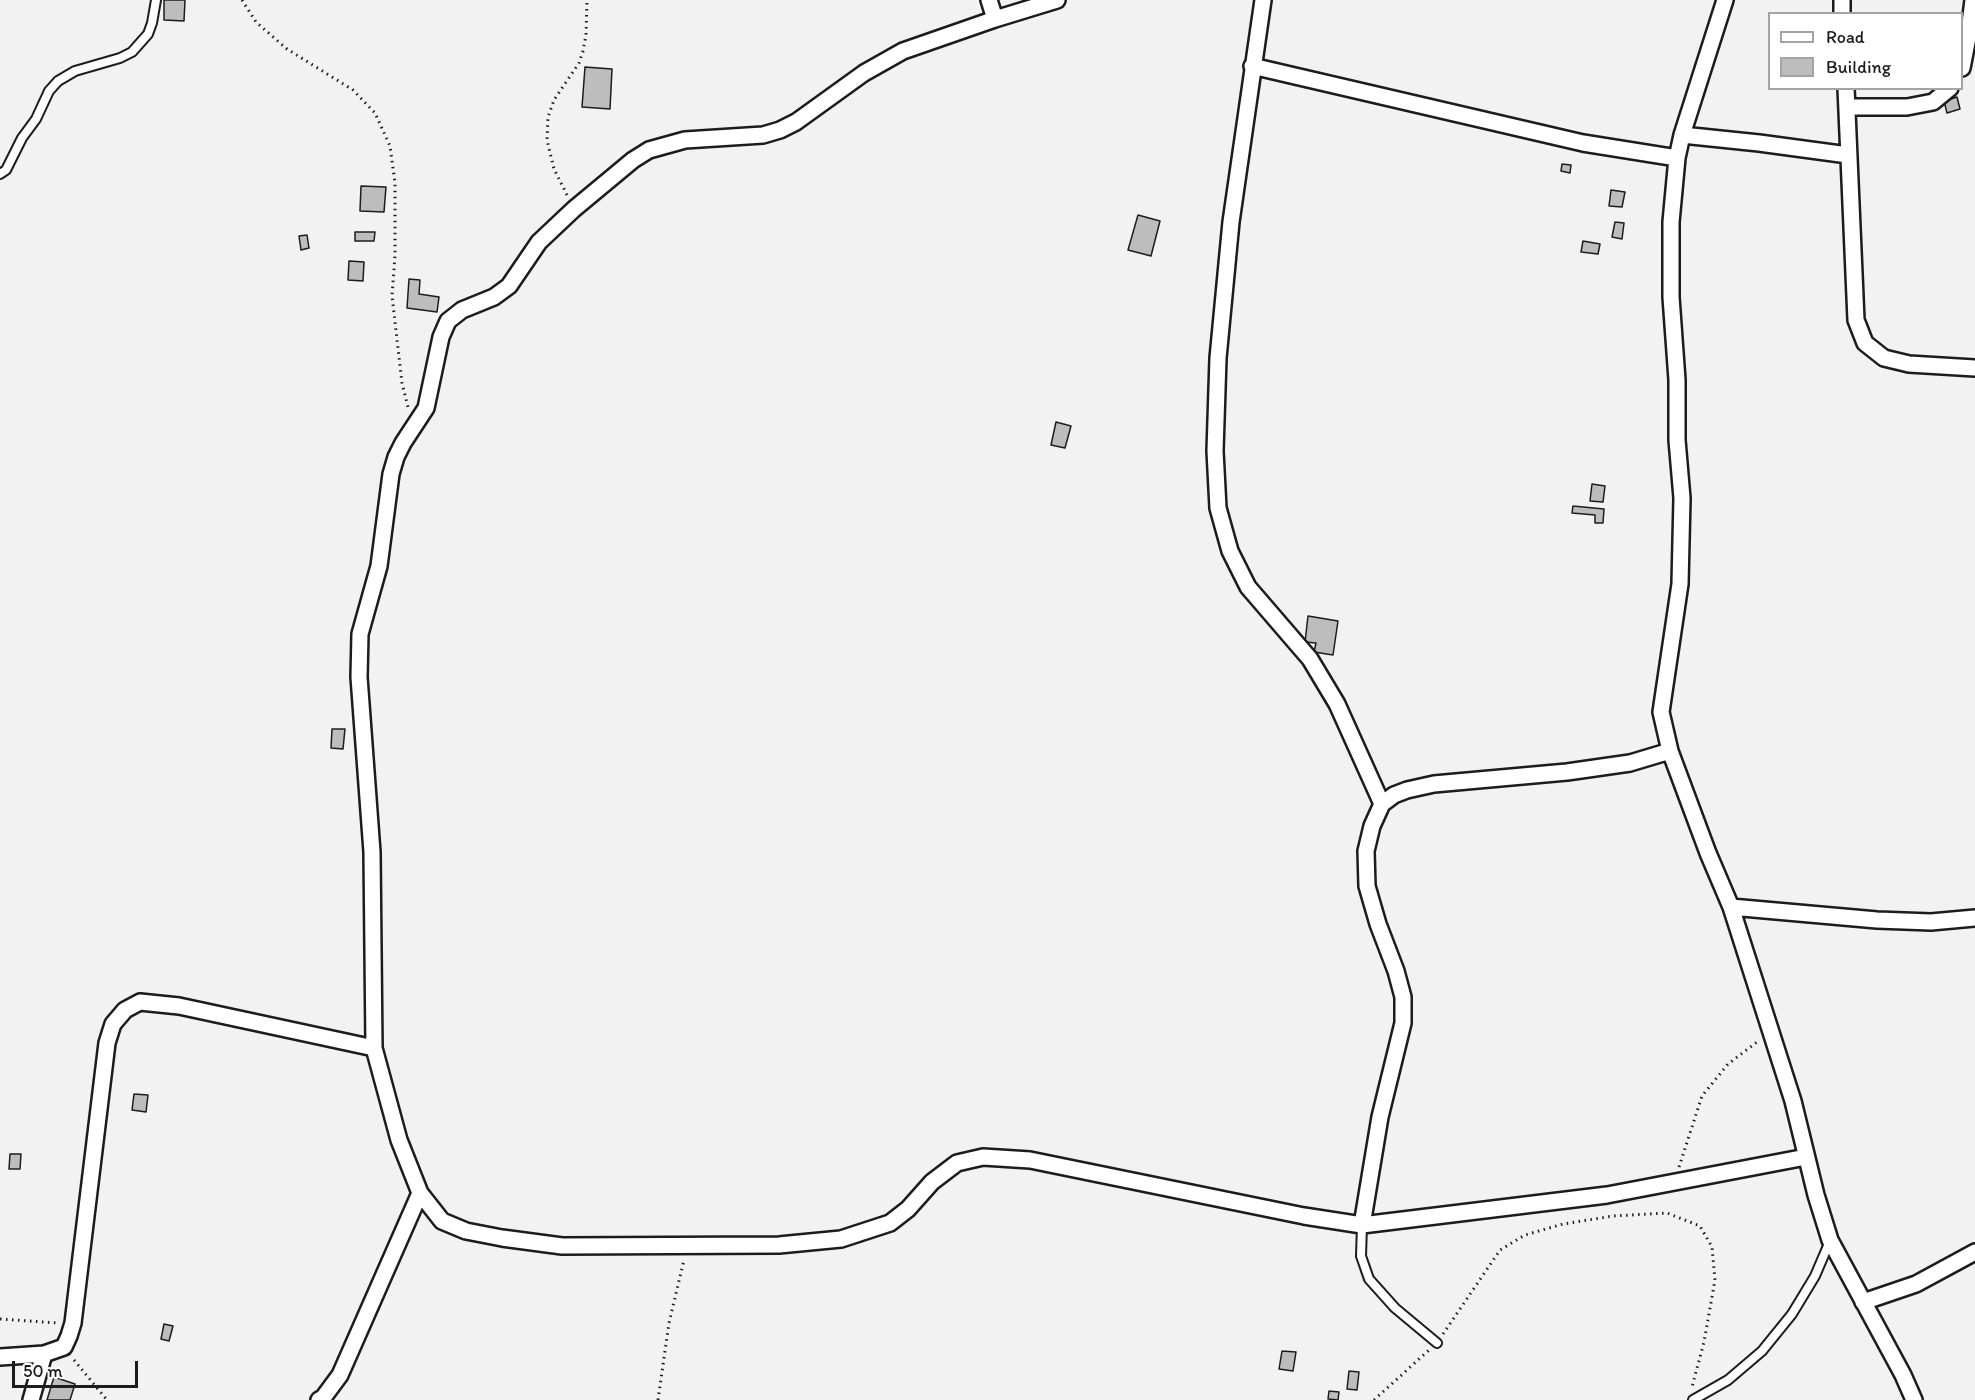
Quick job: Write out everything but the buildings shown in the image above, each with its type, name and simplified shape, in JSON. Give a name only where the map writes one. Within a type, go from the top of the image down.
[{"type":"street","points":[[990,0],[995,19]]},
{"type":"street","points":[[1057,0],[903,51],[864,73],[796,122],[780,130],[763,135],[685,140],[649,150],[633,160],[574,209],[539,242],[509,286],[494,297],[462,310],[448,321],[441,337],[426,408],[396,457],[391,474],[379,566],[360,634],[359,677],[372,852],[374,1048],[399,1140],[420,1193],[442,1221],[466,1231],[502,1238],[562,1246],[779,1245],[841,1239],[890,1223],[908,1209],[932,1182],[957,1163],[983,1157],[1030,1160],[1304,1216],[1362,1225],[1556,1202],[1806,1157]]},
{"type":"street","points":[[1263,0],[1231,222],[1218,358],[1215,451],[1218,508],[1230,551],[1248,587],[1310,659],[1337,704],[1382,804]]},
{"type":"street","points":[[1725,0],[1682,135],[1677,158],[1671,222],[1671,297],[1677,380],[1677,440],[1682,498],[1680,584],[1661,712],[1670,751],[1731,908],[1771,1032],[1793,1101],[1806,1157],[1830,1240],[1903,1375],[1914,1400]]},
{"type":"street","points":[[1963,63],[1973,0]]},
{"type":"street","points":[[1252,66],[1572,141],[1677,158]]},
{"type":"street","points":[[1846,90],[1856,320],[1865,343],[1884,358],[1909,364],[1975,368]]},
{"type":"street","points":[[1847,107],[1907,107],[1933,102],[1948,90]]},
{"type":"street","points":[[1682,135],[1759,142],[1848,155]]},
{"type":"street","points":[[1362,1225],[1380,1117],[1403,1023],[1403,998],[1396,970],[1378,924],[1367,886],[1366,851],[1372,826],[1382,804],[1394,795],[1407,790],[1434,784],[1567,772],[1630,763],[1670,751]]},
{"type":"street","points":[[1731,908],[1877,920],[1931,922],[1975,918]]},
{"type":"street","points":[[0,1357],[44,1354],[64,1347],[73,1323],[107,1043],[112,1024],[125,1010],[140,1002],[180,1006],[374,1048]]},
{"type":"street","points":[[322,1399],[340,1375],[420,1193]]},
{"type":"street","points":[[1863,1302],[1916,1284],[1975,1252]]},
{"type":"street","points":[[31,1400],[44,1354]]},
{"type":"lane","points":[[0,174],[6,170],[22,138],[36,119],[49,91],[58,81],[75,71],[120,58],[132,52],[148,34],[156,0]]},
{"type":"lane","points":[[1362,1225],[1361,1256],[1369,1279],[1395,1308],[1437,1342]]},
{"type":"lane","points":[[1693,1400],[1728,1380],[1762,1351],[1792,1314],[1815,1276],[1830,1240]]},
{"type":"path","points":[[242,0],[256,22],[287,49],[353,90],[375,113],[390,146],[395,183],[395,256],[392,296],[402,383],[414,426]]},
{"type":"path","points":[[574,209],[554,169],[547,140],[548,117],[554,100],[579,63],[583,51],[587,0]]},
{"type":"path","points":[[1674,1182],[1688,1133],[1702,1096],[1728,1064],[1771,1032]]},
{"type":"path","points":[[1374,1400],[1437,1342],[1500,1251],[1525,1235],[1563,1224],[1613,1216],[1667,1213],[1700,1226],[1712,1247],[1715,1280],[1704,1342],[1691,1390]]},
{"type":"path","points":[[658,1400],[669,1323],[687,1246]]},
{"type":"path","points":[[0,1319],[73,1323]]},
{"type":"path","points":[[64,1347],[107,1400]]}]
